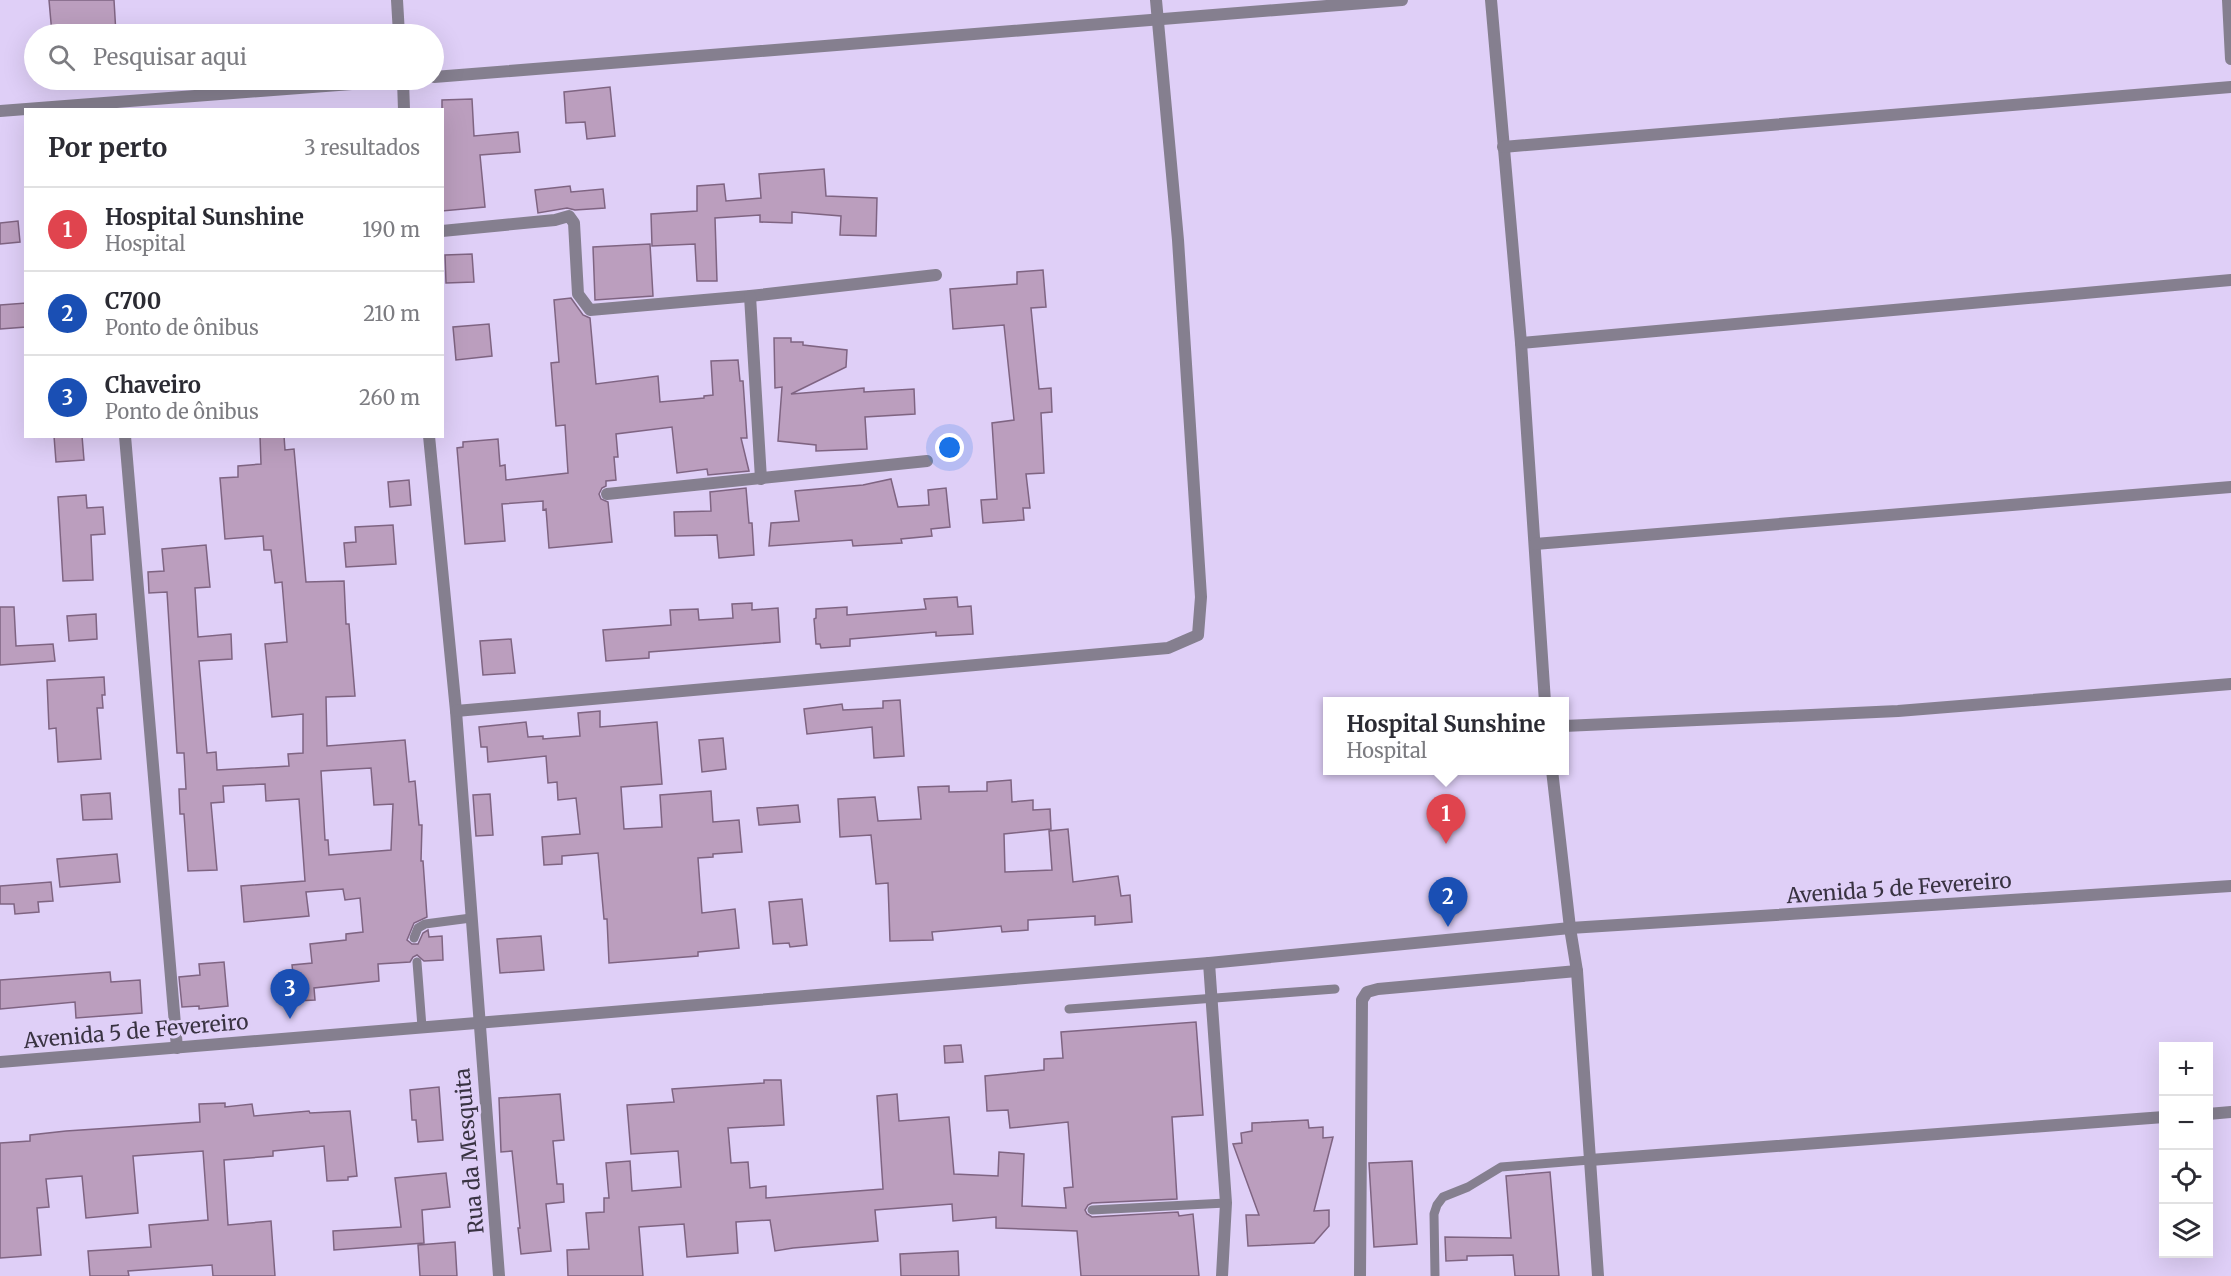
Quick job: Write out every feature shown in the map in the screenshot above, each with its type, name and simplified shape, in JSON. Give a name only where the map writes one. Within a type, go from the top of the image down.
[{"type":"street","points":[[397,0],[398,24]]},
{"type":"street","points":[[456,711],[1168,648],[1198,635],[1200,597],[1179,264],[1156,0]]},
{"type":"street","points":[[444,76],[1402,0]]},
{"type":"street","points":[[1491,0],[1521,343],[1545,697]]},
{"type":"street","points":[[2228,0],[2231,58]]},
{"type":"street","points":[[1503,147],[2231,87]]},
{"type":"street","points":[[72,108],[289,90]]},
{"type":"street","points":[[403,90],[404,108]]},
{"type":"street","points":[[0,111],[24,110]]},
{"type":"street","points":[[444,231],[555,220],[569,216],[574,222],[578,294],[590,310],[750,296],[936,275]]},
{"type":"street","points":[[1521,343],[2231,280]]},
{"type":"street","points":[[750,296],[761,480]]},
{"type":"street","points":[[124,438],[177,1048]]},
{"type":"street","name":"Rua da Mesquita","points":[[429,438],[456,711],[499,1276]]},
{"type":"street","points":[[607,494],[761,480],[927,461]]},
{"type":"street","points":[[1535,544],[2231,487]]},
{"type":"street","points":[[1569,726],[1898,711],[2231,684]]},
{"type":"street","points":[[1552,775],[1577,971],[1598,1276]]},
{"type":"street","name":"Avenida 5 de Fevereiro","points":[[0,1062],[1209,963],[1570,928],[2231,886]]},
{"type":"street","points":[[1209,963],[1226,1203],[1222,1276]]},
{"type":"street","points":[[1360,1276],[1362,999],[1367,992],[1378,989],[1577,971]]},
{"type":"street","points":[[2213,1114],[2231,1112]]},
{"type":"street","points":[[1590,1160],[2159,1117]]},
{"type":"lane","points":[[414,938],[418,928],[425,924],[471,918]]},
{"type":"lane","points":[[417,962],[422,1027]]},
{"type":"lane","points":[[1069,1009],[1335,989]]},
{"type":"lane","points":[[1435,1275],[1434,1214],[1443,1197],[1468,1187],[1500,1167],[1590,1160]]},
{"type":"lane","points":[[1092,1210],[1226,1203]]},
{"type":"building","points":[[49,0],[114,0],[115,24],[51,24]]},
{"type":"building","points":[[610,87],[615,136],[587,139],[585,122],[566,123],[564,92]]},
{"type":"building","points":[[472,99],[474,136],[518,132],[520,152],[480,155],[485,207],[444,211],[444,108],[442,108],[442,100]]},
{"type":"building","points":[[824,169],[826,196],[877,198],[876,236],[840,235],[841,216],[792,212],[792,223],[760,222],[760,215],[715,218],[717,281],[697,281],[695,244],[652,246],[651,214],[697,211],[697,186],[724,184],[726,201],[761,198],[759,174]]},
{"type":"building","points":[[570,186],[571,192],[603,189],[605,208],[575,210],[567,208],[538,213],[535,190]]},
{"type":"building","points":[[18,221],[20,242],[0,244],[0,223]]},
{"type":"building","points":[[650,244],[653,296],[595,300],[593,247]]},
{"type":"building","points":[[472,254],[474,282],[446,283],[445,255]]},
{"type":"building","points":[[1043,270],[1046,307],[1031,308],[1039,389],[1051,388],[1052,412],[1041,413],[1044,473],[1026,474],[1030,508],[1023,508],[1024,520],[983,523],[981,500],[997,499],[992,423],[1014,420],[1004,325],[953,329],[950,289],[1017,284],[1017,272]]},
{"type":"building","points":[[571,298],[583,315],[590,318],[596,384],[658,376],[660,402],[704,398],[704,396],[713,395],[711,361],[738,360],[740,381],[743,381],[747,438],[741,438],[749,471],[708,475],[707,469],[677,473],[672,427],[616,434],[618,457],[614,457],[616,480],[606,481],[606,486],[599,494],[601,499],[608,502],[612,542],[549,548],[546,509],[543,510],[543,501],[502,504],[505,541],[465,544],[457,448],[463,447],[463,442],[498,439],[500,466],[505,465],[506,480],[568,473],[565,425],[556,426],[551,363],[559,362],[554,300]]},
{"type":"building","points":[[24,303],[24,327],[0,329],[0,305]]},
{"type":"building","points":[[489,324],[492,356],[456,360],[453,327]]},
{"type":"building","points":[[774,338],[791,338],[791,342],[803,342],[803,345],[847,350],[846,367],[791,394],[864,388],[864,392],[914,389],[915,414],[865,417],[867,449],[816,451],[816,445],[778,441],[782,387],[775,388]]},
{"type":"building","points":[[54,438],[82,438],[84,460],[56,462]]},
{"type":"building","points":[[260,438],[284,438],[285,450],[294,449],[306,582],[344,581],[346,624],[349,624],[355,696],[326,697],[327,746],[405,740],[409,782],[415,781],[419,825],[422,825],[421,861],[423,861],[427,917],[414,923],[407,940],[412,944],[418,944],[423,933],[428,930],[429,937],[442,936],[443,960],[424,961],[417,955],[410,962],[378,964],[379,981],[314,988],[315,1000],[296,1001],[292,965],[312,963],[310,944],[346,940],[346,934],[363,932],[360,898],[345,900],[343,889],[306,892],[309,916],[244,922],[241,886],[305,881],[299,799],[266,801],[265,784],[223,786],[224,802],[211,803],[217,870],[188,871],[184,814],[180,814],[179,789],[186,789],[184,753],[177,753],[167,592],[149,593],[148,572],[164,571],[162,549],[206,545],[210,587],[195,588],[198,637],[231,634],[232,659],[199,661],[207,753],[216,752],[217,770],[289,766],[288,754],[303,753],[303,714],[272,717],[265,644],[287,642],[282,582],[275,583],[271,550],[264,550],[263,536],[225,539],[220,478],[238,477],[238,466],[261,464]],"holes":[[[371,768],[374,805],[393,804],[391,850],[329,855],[328,840],[325,840],[321,771]]]},
{"type":"building","points":[[891,479],[898,507],[929,505],[928,490],[946,488],[950,527],[931,529],[932,536],[901,539],[902,543],[853,546],[852,540],[769,546],[771,523],[799,521],[795,491],[863,485]]},
{"type":"building","points":[[409,480],[411,505],[390,507],[388,482]]},
{"type":"building","points":[[746,488],[749,523],[752,523],[754,555],[719,558],[717,535],[675,536],[674,512],[711,511],[710,492]]},
{"type":"building","points":[[86,495],[87,508],[103,507],[105,534],[91,535],[93,580],[63,581],[58,497]]},
{"type":"building","points":[[393,525],[396,564],[346,567],[344,543],[356,542],[355,527]]},
{"type":"building","points":[[957,597],[958,607],[971,606],[973,634],[936,636],[936,632],[850,639],[850,646],[821,648],[820,644],[816,644],[814,619],[816,609],[847,607],[847,615],[926,609],[924,599]]},
{"type":"building","points":[[752,603],[752,610],[778,608],[780,642],[649,652],[649,658],[606,661],[603,630],[671,625],[670,610],[698,609],[699,620],[733,618],[732,604]]},
{"type":"building","points":[[0,607],[14,607],[16,646],[53,644],[55,661],[0,665]]},
{"type":"building","points":[[96,614],[97,639],[69,641],[67,616]]},
{"type":"building","points":[[511,639],[515,673],[483,675],[480,641]]},
{"type":"building","points":[[104,677],[103,708],[97,708],[101,759],[58,762],[56,728],[49,729],[47,680]]},
{"type":"building","points":[[900,700],[904,756],[874,758],[872,727],[807,734],[804,709],[842,704],[843,710],[883,708],[883,701]]},
{"type":"building","points":[[600,711],[600,727],[657,722],[662,784],[621,787],[624,829],[662,827],[660,795],[711,791],[713,822],[739,820],[742,852],[713,854],[713,857],[698,858],[702,913],[735,909],[739,948],[698,952],[698,956],[609,963],[607,919],[604,919],[598,853],[562,856],[562,864],[544,865],[542,837],[580,834],[576,798],[558,800],[557,782],[548,783],[546,756],[488,762],[487,747],[481,747],[479,727],[526,722],[528,737],[543,736],[543,739],[580,736],[578,713]]},
{"type":"building","points":[[723,738],[726,769],[702,772],[699,740]]},
{"type":"building","points":[[1011,780],[1012,802],[1033,800],[1033,810],[1050,809],[1051,829],[1004,834],[1005,872],[1052,870],[1049,831],[1068,829],[1073,882],[1118,876],[1121,896],[1130,895],[1132,922],[1095,925],[1095,916],[1028,920],[1028,930],[1002,932],[1001,926],[932,932],[933,940],[890,941],[888,883],[876,884],[871,835],[840,837],[838,799],[875,797],[878,821],[921,819],[918,787],[949,786],[949,792],[987,791],[987,782]]},
{"type":"building","points":[[110,793],[112,819],[83,820],[81,795]]},
{"type":"building","points":[[490,794],[493,835],[476,836],[473,795]]},
{"type":"building","points":[[798,805],[800,822],[759,825],[757,808]]},
{"type":"building","points":[[117,854],[120,882],[60,887],[57,859]]},
{"type":"building","points":[[51,882],[53,901],[38,902],[39,912],[15,914],[14,904],[0,904],[0,886]]},
{"type":"building","points":[[802,899],[807,945],[790,947],[789,943],[773,944],[769,902]]},
{"type":"building","points":[[541,936],[544,970],[500,973],[497,939]]},
{"type":"building","points":[[224,962],[228,1006],[199,1009],[199,1006],[182,1007],[179,977],[200,975],[199,964]]},
{"type":"building","points":[[110,972],[111,982],[140,980],[142,1013],[76,1018],[75,1002],[0,1009],[0,980]]},
{"type":"building","points":[[1196,1022],[1203,1115],[1172,1117],[1177,1199],[1092,1203],[1085,1210],[1092,1217],[1178,1212],[1179,1216],[1193,1214],[1199,1276],[1081,1276],[1077,1231],[996,1228],[996,1217],[953,1221],[952,1204],[875,1210],[878,1241],[775,1251],[770,1220],[736,1222],[738,1253],[687,1257],[684,1224],[639,1227],[643,1276],[568,1276],[567,1250],[589,1249],[586,1213],[604,1212],[604,1198],[609,1198],[606,1163],[630,1161],[632,1191],[681,1187],[678,1151],[631,1154],[627,1105],[674,1102],[672,1089],[781,1080],[784,1125],[728,1128],[731,1163],[748,1162],[750,1188],[766,1186],[766,1198],[883,1189],[877,1096],[897,1094],[899,1121],[949,1117],[954,1174],[998,1176],[999,1152],[1024,1154],[1022,1206],[1066,1208],[1064,1188],[1073,1187],[1068,1122],[1010,1128],[1008,1110],[987,1111],[985,1076],[1044,1070],[1044,1059],[1063,1058],[1061,1032]]},
{"type":"building","points":[[961,1045],[963,1062],[945,1063],[944,1046]]},
{"type":"building","points":[[439,1087],[443,1140],[418,1142],[416,1120],[412,1120],[410,1090]]},
{"type":"building","points":[[560,1094],[564,1140],[553,1141],[557,1184],[563,1184],[564,1202],[546,1204],[551,1251],[521,1254],[512,1151],[501,1152],[499,1098]]},
{"type":"building","points":[[225,1103],[225,1107],[252,1104],[254,1116],[309,1111],[310,1113],[350,1111],[357,1176],[348,1177],[348,1180],[327,1181],[324,1146],[273,1151],[273,1156],[224,1160],[228,1225],[271,1221],[275,1276],[213,1276],[212,1265],[128,1271],[129,1276],[90,1276],[88,1251],[151,1247],[149,1225],[208,1220],[203,1151],[133,1156],[138,1213],[86,1218],[82,1176],[46,1179],[49,1207],[37,1208],[41,1255],[0,1258],[0,1143],[30,1141],[30,1135],[66,1131],[200,1122],[199,1104]]},
{"type":"building","points":[[1308,1120],[1309,1128],[1323,1127],[1323,1138],[1333,1137],[1314,1211],[1329,1210],[1329,1226],[1314,1243],[1248,1246],[1246,1215],[1259,1215],[1233,1144],[1242,1143],[1241,1133],[1252,1131],[1252,1123]]},
{"type":"building","points":[[1412,1161],[1417,1244],[1374,1247],[1369,1163]]},
{"type":"building","points":[[1550,1172],[1559,1276],[1515,1276],[1513,1255],[1467,1256],[1467,1260],[1446,1261],[1445,1237],[1511,1238],[1506,1176]]},
{"type":"building","points":[[446,1173],[450,1207],[422,1210],[424,1243],[334,1250],[333,1231],[401,1227],[395,1178]]},
{"type":"building","points":[[455,1242],[457,1276],[420,1276],[418,1245]]},
{"type":"building","points":[[958,1251],[959,1276],[901,1276],[900,1254]]},
{"type":"place","name":"Hospital Sunshine","points":[[1446,844]]},
{"type":"place","name":"C700","points":[[1448,927]]},
{"type":"place","name":"Chaveiro","points":[[290,1019]]}]
